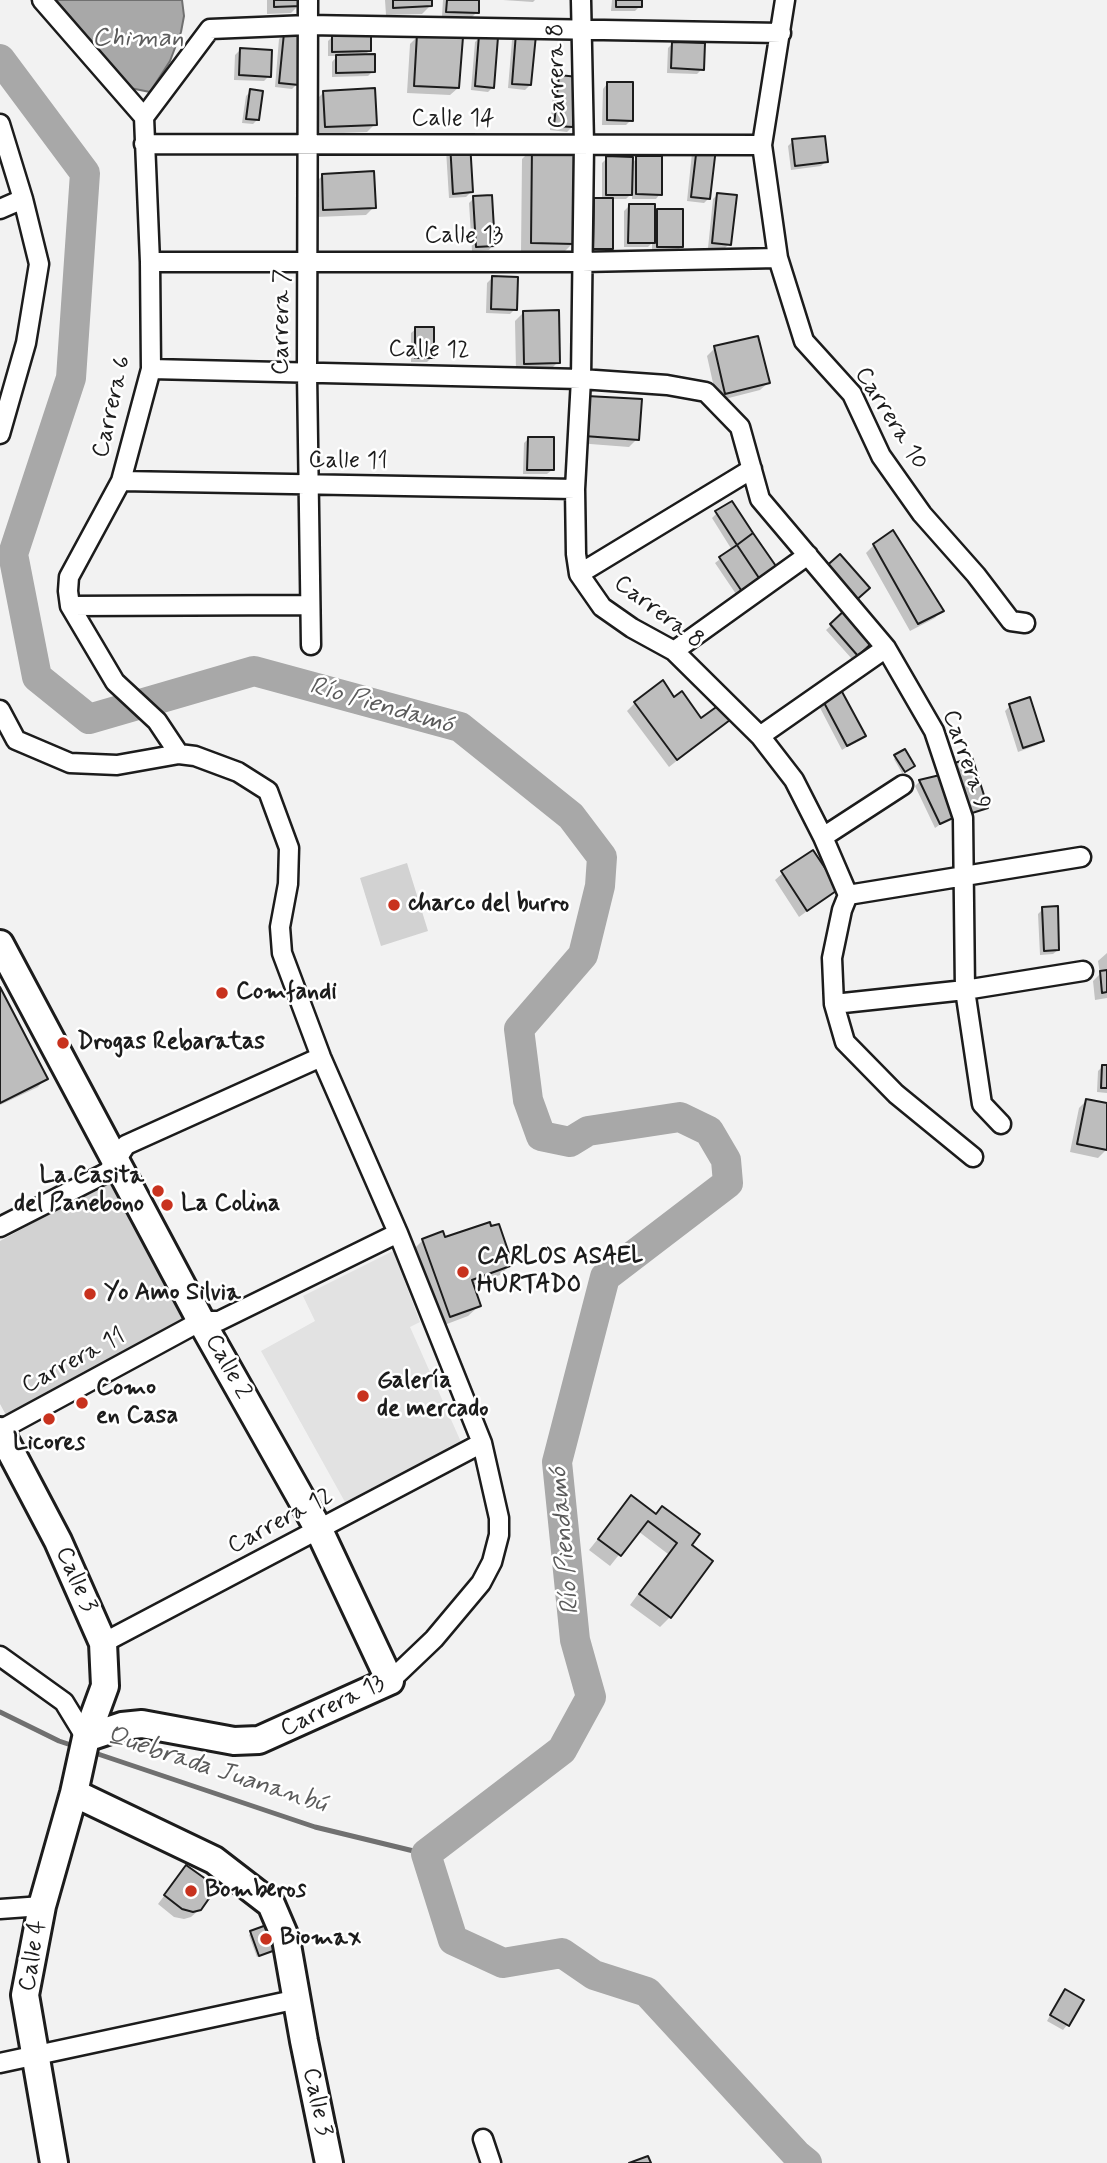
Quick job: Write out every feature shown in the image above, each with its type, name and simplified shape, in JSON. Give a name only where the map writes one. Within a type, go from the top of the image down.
[{"type":"main road","name":"Calle 2","points":[[0,944],[201,1321],[319,1530],[390,1681]]},
{"type":"main road","name":"Calle 3","points":[[0,1431],[58,1541],[103,1643],[105,1686],[86,1740],[74,1788],[214,1860],[271,1904],[286,1939],[329,2163]]},
{"type":"main road","name":"Carrera 13","points":[[86,1740],[122,1726],[142,1724],[234,1741],[259,1741],[390,1681]]},
{"type":"main road","name":"Calle 4","points":[[54,2163],[25,1995],[42,1906],[74,1788]]},
{"type":"street","points":[[41,0],[144,117],[210,29],[309,25],[781,33]]},
{"type":"street","name":"Carrera 7","points":[[308,0],[307,373],[311,645]]},
{"type":"street","name":"Carrera 8","points":[[581,0],[584,144],[581,379],[575,489],[579,574],[602,607],[632,628],[674,651],[761,736],[794,780],[848,895]]},
{"type":"street","name":"Carrera 10","points":[[785,0],[762,145],[778,258],[804,341],[852,394],[881,456],[922,514],[976,575],[1011,621],[1025,623]]},
{"type":"street","name":"Carrera 6","points":[[70,606],[69,578],[121,481],[150,369],[150,262],[144,117]]},
{"type":"street","points":[[0,124],[39,264],[26,343],[0,435]]},
{"type":"street","name":"Calle 14","points":[[144,144],[762,145]]},
{"type":"street","points":[[0,209],[23,199]]},
{"type":"street","name":"Calle 13","points":[[150,262],[582,262],[778,258]]},
{"type":"street","name":"Calle 12","points":[[150,369],[581,379],[667,385],[706,392]]},
{"type":"street","name":"Carrera 9","points":[[706,392],[740,427],[760,499],[886,648],[934,731],[963,818],[965,990],[982,1104],[1001,1124]]},
{"type":"street","points":[[579,574],[752,469]]},
{"type":"street","name":"Calle 11","points":[[121,481],[575,489]]},
{"type":"street","points":[[674,651],[808,555]]},
{"type":"street","points":[[70,606],[309,605]]},
{"type":"street","points":[[0,710],[16,740],[70,762],[103,766],[179,754],[157,721],[115,682],[70,606]]},
{"type":"street","points":[[761,736],[886,648]]},
{"type":"street","name":"Carrera 13","points":[[179,754],[195,756],[238,772],[268,790],[289,848],[288,884],[280,927],[282,953],[321,1057],[398,1233],[482,1443],[499,1518],[499,1535],[492,1562],[481,1583],[434,1639],[390,1681]]},
{"type":"street","points":[[823,837],[903,785]]},
{"type":"street","points":[[974,1157],[897,1094],[845,1042],[834,1004],[832,958],[842,909],[848,895],[1081,857]]},
{"type":"street","points":[[834,1004],[965,990],[1083,971]]},
{"type":"street","points":[[0,1227],[108,1172],[126,1145],[321,1057]]},
{"type":"street","name":"Carrera 11","points":[[0,1431],[201,1321],[219,1321],[398,1233]]},
{"type":"street","name":"Carrera 12","points":[[103,1643],[482,1443]]},
{"type":"street","points":[[0,1656],[64,1702],[86,1740]]},
{"type":"street","points":[[0,1909],[42,1906]]},
{"type":"street","points":[[0,2063],[298,1999]]},
{"type":"street","points":[[483,2139],[491,2163]]},
{"type":"shaded area","name":"charco del burro","points":[[407,863],[428,931],[381,946],[360,878]]},
{"type":"shaded area","points":[[109,1181],[183,1318],[6,1415],[0,1404],[0,1241]]},
{"type":"shaded area","name":"Galería de mercado","points":[[393,1251],[420,1322],[410,1327],[461,1442],[345,1502],[261,1351],[315,1321],[303,1296]]},
{"type":"water","name":"Chiman","points":[[56,0],[182,0],[184,16],[181,32],[170,61],[150,92],[130,88]]},
{"type":"building","points":[[274,0],[301,0],[301,6],[274,7]]},
{"type":"building","points":[[393,0],[432,0],[432,6],[393,8]]},
{"type":"building","points":[[447,0],[479,0],[479,13],[446,12]]},
{"type":"building","points":[[616,0],[642,0],[642,7],[616,7]]},
{"type":"building","points":[[284,33],[303,34],[299,85],[279,83]]},
{"type":"building","points":[[371,33],[371,51],[332,52],[332,34]]},
{"type":"building","points":[[516,33],[536,35],[531,85],[512,84]]},
{"type":"building","points":[[417,34],[463,37],[459,88],[414,86]]},
{"type":"building","points":[[479,35],[498,37],[494,88],[475,86]]},
{"type":"building","points":[[672,42],[705,43],[704,70],[671,68]]},
{"type":"building","points":[[240,48],[272,50],[271,77],[239,75]]},
{"type":"building","points":[[375,54],[375,72],[336,73],[336,55]]},
{"type":"building","points":[[559,75],[578,77],[573,127],[554,126]]},
{"type":"building","points":[[607,82],[633,82],[633,121],[607,120]]},
{"type":"building","points":[[375,88],[377,125],[325,127],[323,91]]},
{"type":"building","points":[[250,89],[263,91],[259,120],[246,119]]},
{"type":"building","points":[[825,136],[828,162],[795,166],[792,139]]},
{"type":"building","points":[[470,142],[473,192],[453,194],[450,143]]},
{"type":"building","points":[[532,146],[576,147],[574,244],[531,243]]},
{"type":"building","points":[[697,146],[716,148],[710,199],[691,197]]},
{"type":"building","points":[[606,156],[633,157],[632,195],[606,195]]},
{"type":"building","points":[[636,156],[662,156],[662,195],[636,194]]},
{"type":"building","points":[[374,171],[376,208],[323,210],[322,174]]},
{"type":"building","points":[[717,193],[737,195],[731,245],[712,243]]},
{"type":"building","points":[[492,195],[495,246],[476,247],[473,196]]},
{"type":"building","points":[[594,198],[613,198],[613,249],[593,249]]},
{"type":"building","points":[[629,204],[655,204],[655,243],[628,243]]},
{"type":"building","points":[[657,209],[683,209],[683,247],[657,247]]},
{"type":"building","points":[[492,276],[518,277],[517,310],[491,309]]},
{"type":"building","points":[[559,310],[560,363],[524,364],[523,311]]},
{"type":"building","points":[[415,327],[434,327],[434,358],[415,358]]},
{"type":"building","points":[[758,336],[770,383],[725,394],[714,346]]},
{"type":"building","points":[[587,396],[642,399],[639,440],[584,436]]},
{"type":"building","points":[[528,437],[554,437],[554,470],[527,470]]},
{"type":"building","points":[[732,501],[753,533],[737,545],[715,511]]},
{"type":"building","points":[[893,530],[944,611],[918,624],[873,544]]},
{"type":"building","points":[[753,533],[778,569],[761,581],[737,545]]},
{"type":"building","points":[[737,545],[761,581],[743,593],[719,557]]},
{"type":"building","points":[[840,554],[870,588],[853,603],[823,569]]},
{"type":"building","points":[[847,608],[875,640],[858,656],[830,624]]},
{"type":"building","points":[[663,680],[674,697],[682,691],[701,718],[719,705],[730,720],[677,760],[634,702]]},
{"type":"building","points":[[840,688],[866,736],[847,746],[821,697]]},
{"type":"building","points":[[1030,697],[1044,741],[1023,748],[1009,704]]},
{"type":"building","points":[[905,749],[915,766],[905,772],[894,755]]},
{"type":"building","points":[[972,757],[988,808],[969,814],[952,764]]},
{"type":"building","points":[[940,775],[953,818],[940,824],[919,780]]},
{"type":"building","points":[[813,850],[839,889],[807,911],[781,871]]},
{"type":"building","points":[[1058,906],[1059,950],[1044,951],[1042,907]]},
{"type":"building","points":[[1107,970],[1107,992],[1102,993],[1100,971]]},
{"type":"building","points":[[0,987],[48,1079],[0,1103]]},
{"type":"building","points":[[1102,1065],[1107,1065],[1107,1088],[1101,1088]]},
{"type":"building","points":[[1086,1099],[1107,1103],[1107,1150],[1077,1144]]},
{"type":"building","name":"CARLOS ASAEL HURTADO","points":[[490,1222],[491,1226],[499,1224],[513,1265],[472,1280],[481,1306],[450,1317],[422,1239],[443,1231],[445,1237]]},
{"type":"building","points":[[631,1495],[656,1514],[662,1506],[700,1534],[692,1545],[713,1561],[671,1618],[639,1594],[677,1543],[648,1521],[621,1556],[598,1539]]},
{"type":"building","name":"Bomberos","points":[[186,1865],[217,1887],[201,1910],[193,1912],[182,1909],[164,1895]]},
{"type":"building","name":"Biomax","points":[[272,1923],[281,1948],[259,1956],[250,1931]]},
{"type":"building","points":[[1065,1989],[1084,2000],[1069,2026],[1050,2015]]},
{"type":"building","points":[[648,2156],[651,2163],[629,2163]]},
{"type":"waterway","name":"Río Piendamó","points":[[0,59],[85,173],[71,378],[13,554],[37,677],[89,719],[254,671],[460,727],[571,816],[602,857],[600,886],[583,955],[519,1029],[528,1100],[541,1136],[570,1142],[588,1131],[680,1117],[709,1131],[726,1160],[728,1183],[605,1277],[557,1462],[575,1640],[591,1697],[562,1750],[426,1854],[453,1940],[503,1963],[562,1953],[594,1975],[647,1992],[807,2163]]},
{"type":"waterway","name":"Quebrada Juananbú","points":[[0,1712],[77,1747]]},
{"type":"waterway","name":"Quebrada Juananbú","points":[[92,1752],[315,1827],[426,1854]]},
{"type":"place","name":"charco del burro","points":[[394,905]]},
{"type":"place","name":"Comfandi","points":[[222,993]]},
{"type":"place","name":"Drogas Rebaratas","points":[[63,1043]]},
{"type":"place","name":"La Casita del Panebono","points":[[158,1191]]},
{"type":"place","name":"La Colina","points":[[167,1205]]},
{"type":"place","name":"CARLOS ASAEL HURTADO","points":[[463,1272]]},
{"type":"place","name":"Yo Amo Silvia","points":[[90,1294]]},
{"type":"place","name":"Galería de mercado","points":[[363,1396]]},
{"type":"place","name":"Como en Casa","points":[[82,1403]]},
{"type":"place","name":"Licores","points":[[49,1419]]},
{"type":"place","name":"Bomberos","points":[[191,1891]]},
{"type":"place","name":"Biomax","points":[[266,1939]]}]
